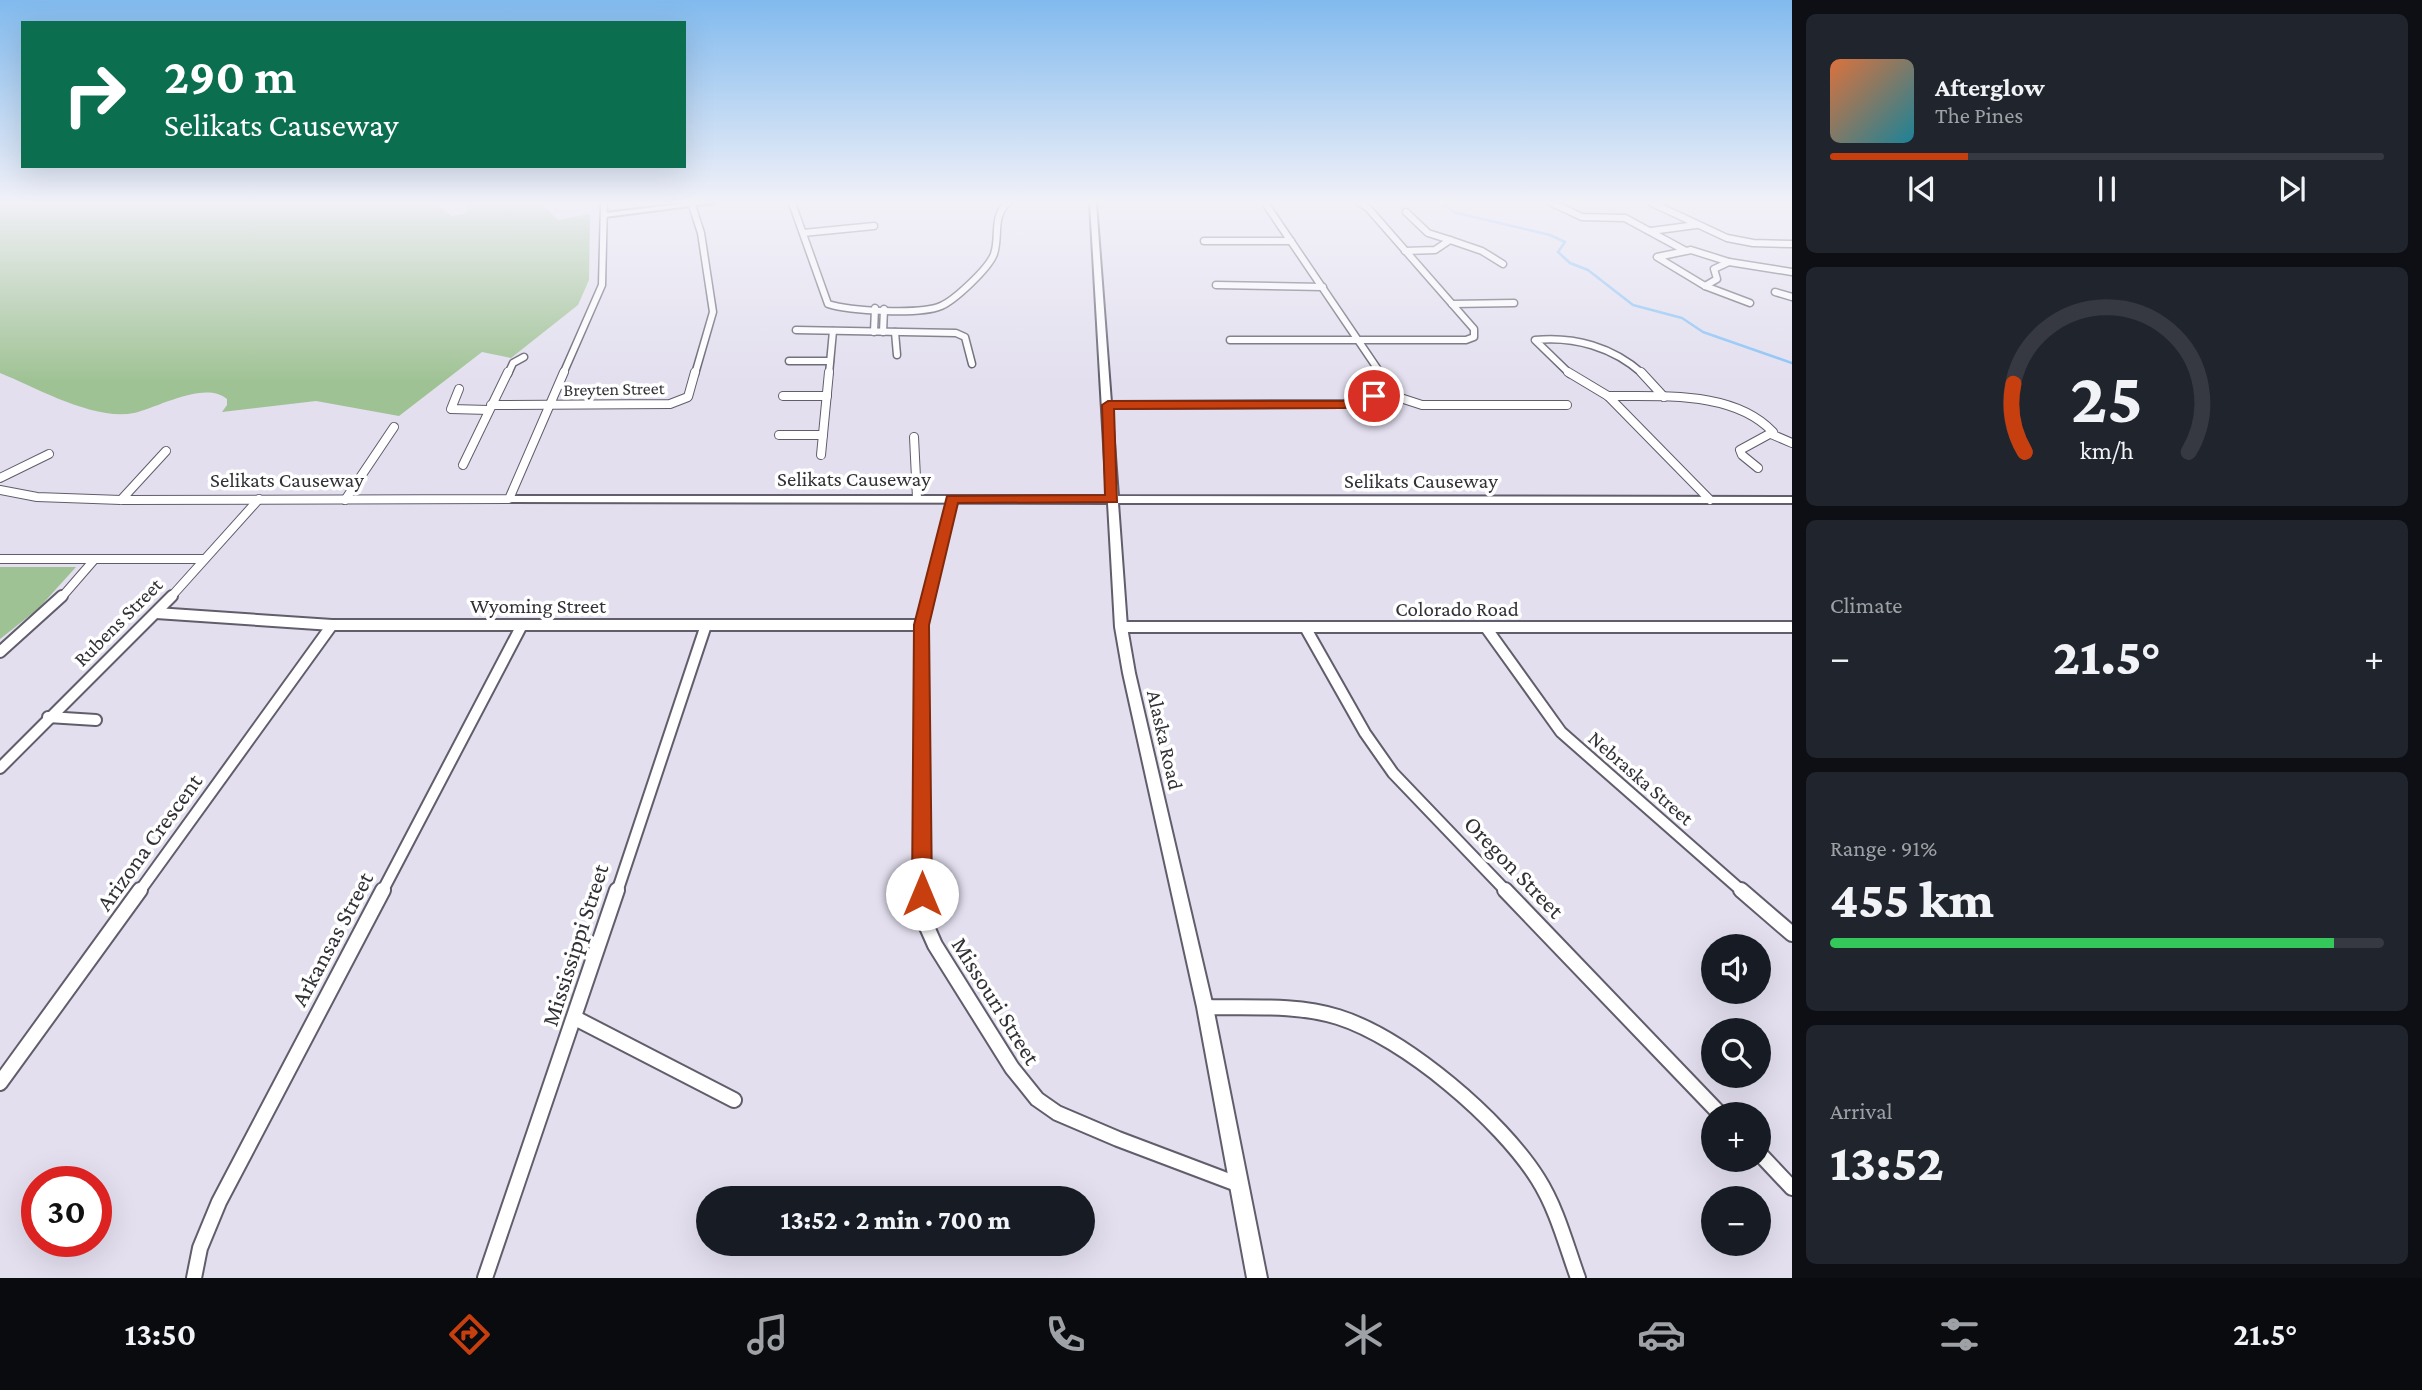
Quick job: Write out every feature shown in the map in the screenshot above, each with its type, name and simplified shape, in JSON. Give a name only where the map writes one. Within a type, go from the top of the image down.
[{"type":"street","points":[[509,499],[602,285],[603,263]]},
{"type":"street","name":"Breyten Street","points":[[459,389],[451,408],[670,404],[681,401],[691,392],[713,312],[706,263]]},
{"type":"street","points":[[813,263],[826,302],[844,309],[928,309],[947,302],[989,263]]},
{"type":"street","name":"Alaska Road","points":[[1097,263],[1121,627],[1205,1007],[1257,1278]]},
{"type":"street","points":[[1108,405],[1344,404],[1367,400],[1380,391],[1383,377],[1306,263]]},
{"type":"street","points":[[1230,340],[1466,340],[1474,337],[1474,329],[1415,263]]},
{"type":"street","points":[[1666,263],[1705,286],[1750,303]]},
{"type":"street","points":[[1705,286],[1717,279],[1714,268],[1727,263]]},
{"type":"street","points":[[1733,263],[1792,272]]},
{"type":"street","points":[[1216,285],[1322,287]]},
{"type":"street","points":[[1775,292],[1792,297]]},
{"type":"street","points":[[1452,304],[1514,303]]},
{"type":"street","points":[[875,308],[879,319],[879,332]]},
{"type":"street","points":[[879,319],[884,309]]},
{"type":"street","points":[[796,330],[963,334],[972,365]]},
{"type":"street","points":[[821,455],[833,331]]},
{"type":"street","points":[[895,332],[897,355]]},
{"type":"street","points":[[1664,397],[1644,373],[1586,341],[1571,338],[1535,340],[1564,369],[1608,396],[1710,500]]},
{"type":"street","points":[[463,465],[513,363],[524,357]]},
{"type":"street","points":[[789,361],[830,361]]},
{"type":"street","points":[[1380,391],[1422,405],[1567,405]]},
{"type":"street","points":[[783,396],[827,396]]},
{"type":"street","points":[[1608,396],[1664,397],[1746,412],[1765,422],[1772,429],[1771,433]]},
{"type":"street","points":[[345,500],[394,427]]},
{"type":"street","points":[[1771,433],[1792,443]]},
{"type":"street","points":[[1758,468],[1742,455],[1740,450],[1771,433]]},
{"type":"street","points":[[779,435],[823,435]]},
{"type":"street","points":[[914,437],[917,498]]},
{"type":"street","points":[[121,500],[166,451]]},
{"type":"street","points":[[0,478],[49,454]]},
{"type":"street","name":"Selikats Causeway","points":[[0,490],[37,497],[121,500],[1792,500]]},
{"type":"street","name":"Rubens Street","points":[[0,768],[48,717],[156,613],[259,499]]},
{"type":"street","name":"Missouri Street","points":[[952,499],[922,625],[921,907],[935,944],[1012,1068],[1027,1088],[1047,1107],[1118,1139],[1237,1184]]},
{"type":"street","points":[[0,559],[204,559]]},
{"type":"street","points":[[0,652],[57,602],[94,560]]},
{"type":"street","name":"Wyoming Street","points":[[156,613],[332,625],[922,625]]},
{"type":"street","name":"Arizona Crescent","points":[[0,1083],[332,625]]},
{"type":"street","name":"Arkansas Street","points":[[194,1278],[200,1248],[219,1202],[522,625]]},
{"type":"street","name":"Mississippi Street","points":[[485,1278],[706,625]]},
{"type":"street","name":"Colorado Road","points":[[1121,627],[1792,627]]},
{"type":"street","name":"Oregon Street","points":[[1305,627],[1365,733],[1393,773],[1709,1102]]},
{"type":"street","name":"Nebraska Street","points":[[1487,629],[1561,732],[1616,783],[1792,934]]},
{"type":"street","points":[[48,717],[96,720]]},
{"type":"street","points":[[1205,1007],[1325,1014],[1366,1028],[1411,1056],[1476,1109],[1522,1156],[1555,1214],[1578,1278]]},
{"type":"street","points":[[575,1018],[734,1100]]},
{"type":"street","points":[[1771,1166],[1792,1188]]},
{"type":"green space","points":[[0,263],[589,263],[589,280],[578,305],[511,358],[482,352],[399,416],[316,401],[222,412],[227,405],[227,399],[206,392],[181,397],[134,413],[118,414],[66,402],[0,373]]},
{"type":"green space","points":[[0,567],[76,567],[38,609],[0,639]]},
{"type":"waterway","points":[[1570,263],[1588,270],[1633,305],[1682,318],[1703,332],[1792,363]]},
{"type":"route","points":[[922,894],[922,625],[952,499],[1112,499],[1108,405],[1344,404],[1362,402],[1374,396]]}]
